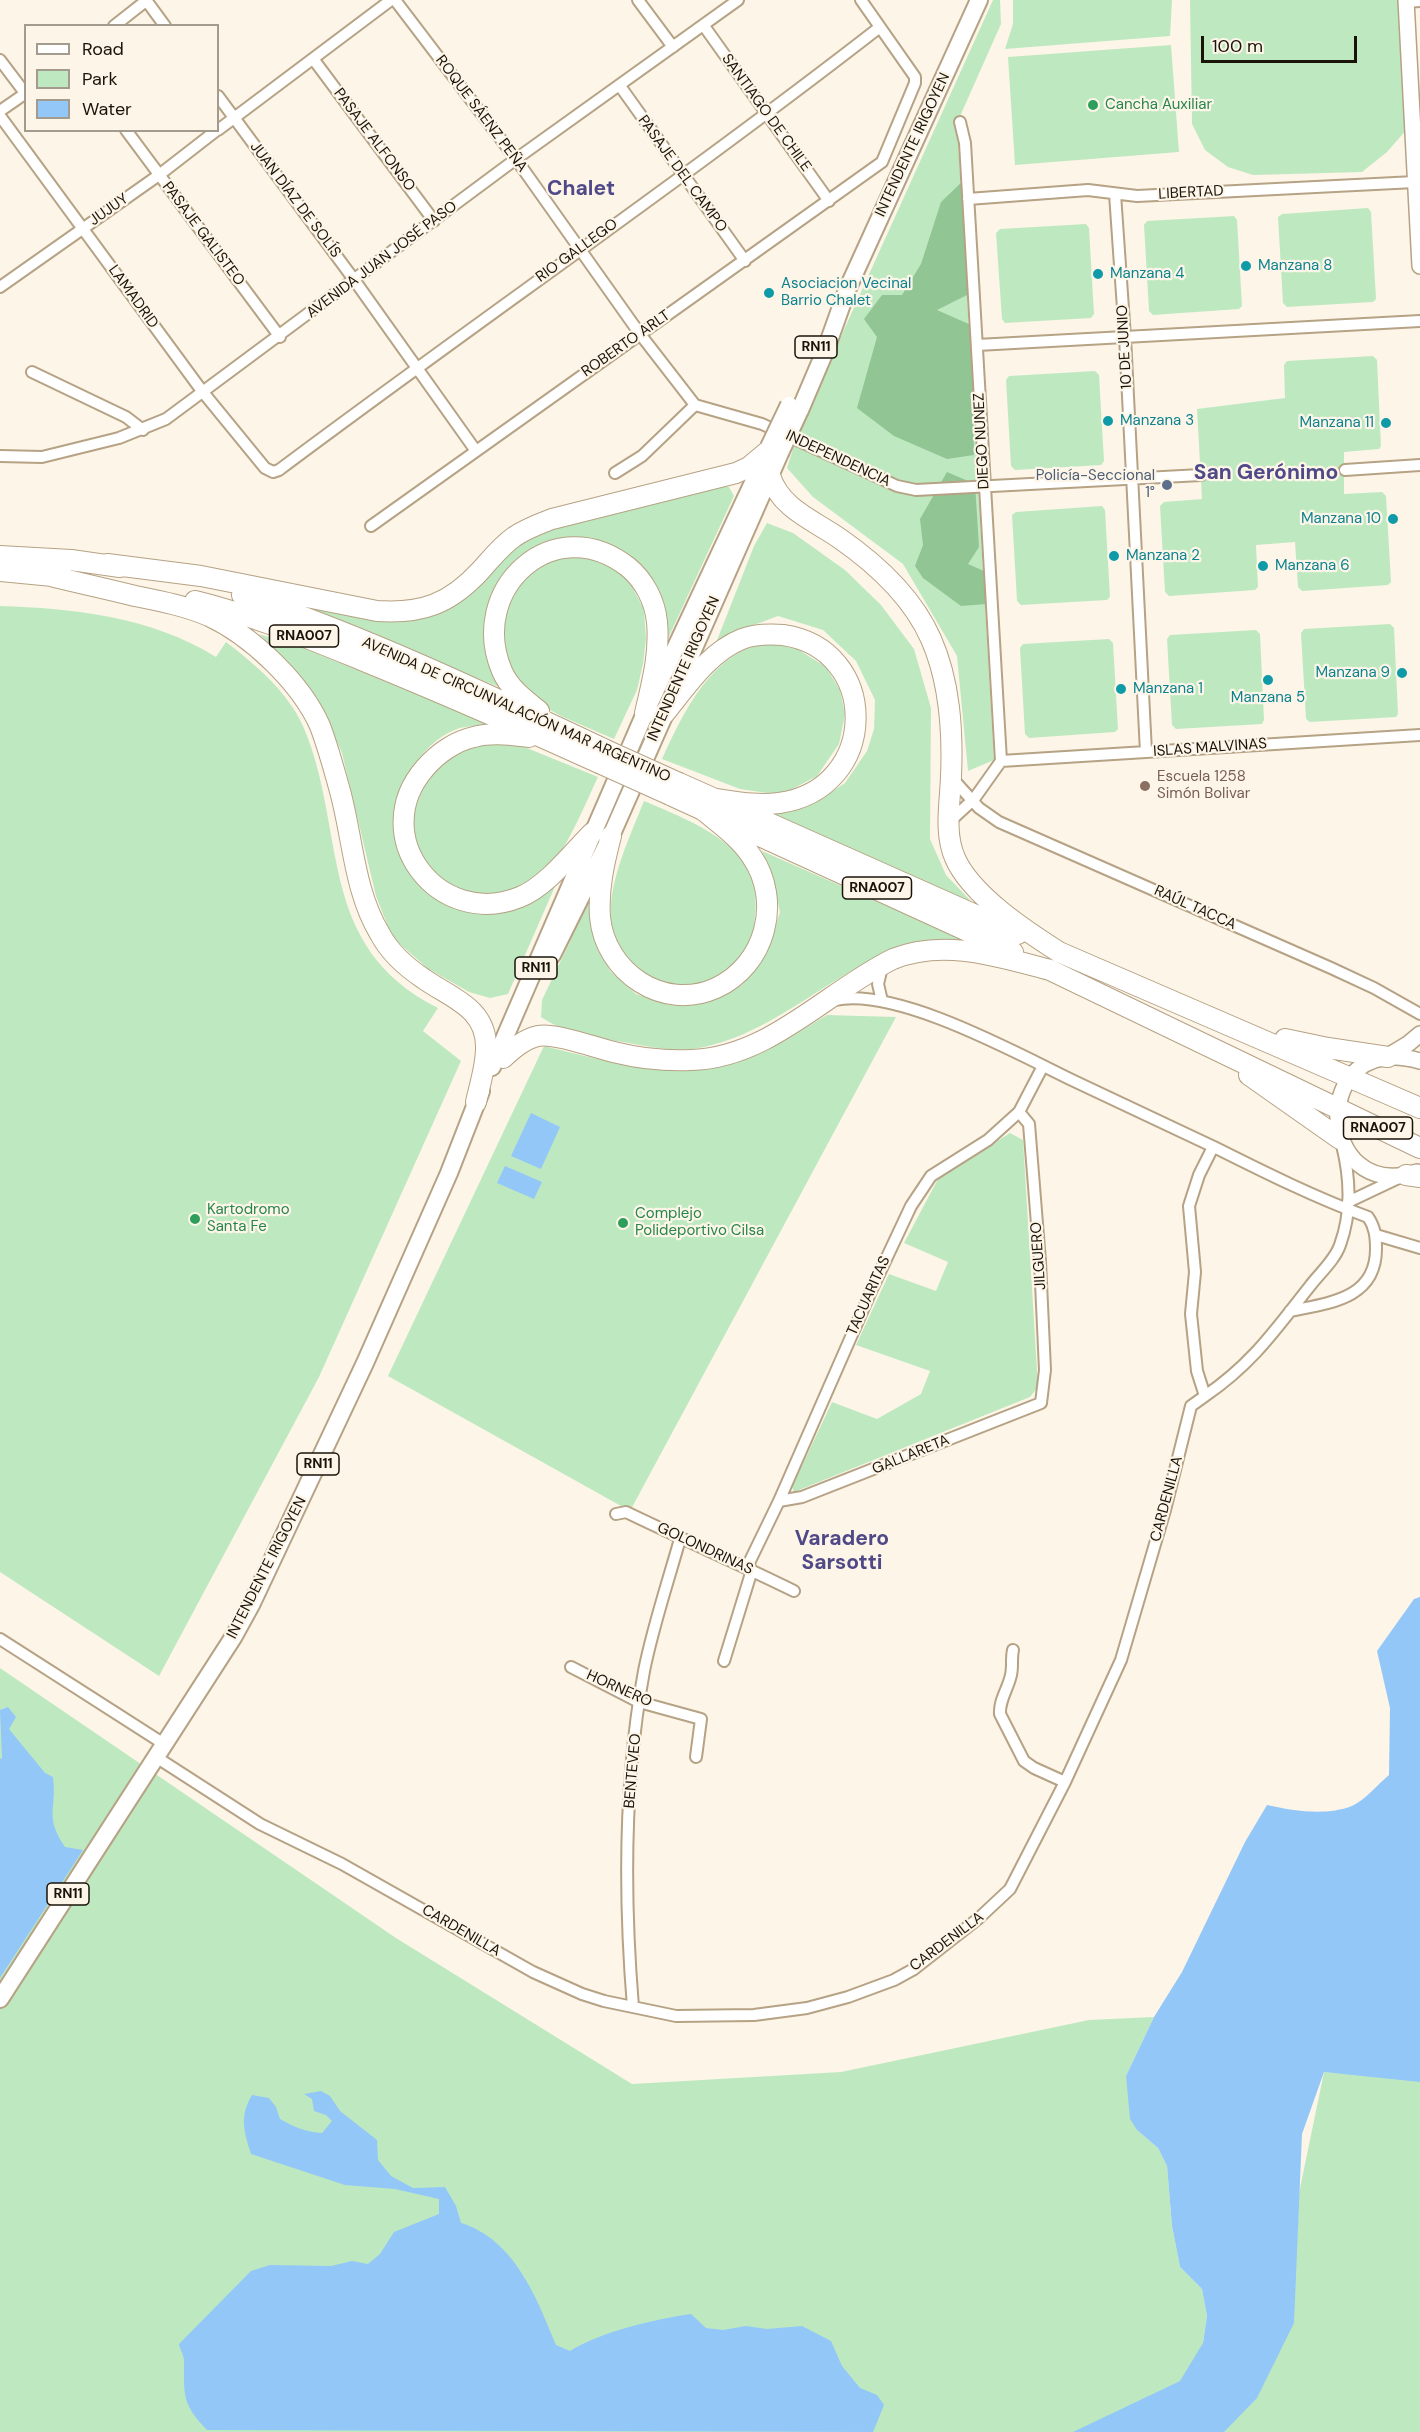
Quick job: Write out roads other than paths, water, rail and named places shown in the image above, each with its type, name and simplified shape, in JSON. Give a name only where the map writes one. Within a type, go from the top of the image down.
[{"type":"highway","points":[[107,564],[201,576],[377,611],[404,613],[431,607],[451,597],[472,579],[503,546],[526,530],[552,519],[736,473],[772,451]]},
{"type":"highway","points":[[770,476],[778,494],[787,504],[839,538],[865,559],[886,578],[920,619],[938,656],[948,695],[951,777],[949,835],[955,858],[966,877],[1055,961]]},
{"type":"highway","points":[[552,733],[502,672],[494,646],[494,618],[502,592],[516,572],[537,557],[560,548],[578,546],[617,558],[634,572],[648,591],[657,621],[655,713]]},
{"type":"highway","name":"AVENIDA DE CIRCUNVALACIÓN MAR ARGENTINO","points":[[1,566],[107,564],[234,593],[300,615],[426,667],[552,733],[709,805]]},
{"type":"highway","name":"RNA007","points":[[1,566],[51,576]]},
{"type":"highway","points":[[51,576],[163,602],[209,616],[233,630],[268,657],[292,684],[319,725],[327,747],[340,792],[363,899],[373,922],[393,953],[425,980],[464,1003],[483,1026],[486,1050],[476,1102]]},
{"type":"highway","name":"AVENIDA DE CIRCUNVALACIÓN MAR ARGENTINO","points":[[51,576],[138,588],[228,609],[289,630],[552,733]]},
{"type":"highway","points":[[655,713],[711,659],[741,639],[754,636],[780,635],[808,643],[827,655],[844,676],[854,698],[856,734],[844,763],[829,780],[807,795],[780,803],[709,805]]},
{"type":"highway","points":[[552,733],[489,734],[473,737],[452,746],[433,759],[419,775],[404,808],[404,830],[413,860],[424,877],[443,893],[468,902],[499,904],[523,896],[601,835]]},
{"type":"highway","points":[[601,835],[603,868],[600,909],[604,935],[614,959],[626,972],[655,990],[675,994],[693,994],[716,988],[732,978],[748,962],[764,936],[768,914],[762,878],[752,856],[728,831],[709,805]]},
{"type":"highway","name":"RNA007","points":[[709,805],[1055,961],[1206,1044],[1420,1148]]},
{"type":"highway","points":[[503,1058],[527,1040],[546,1035],[642,1058],[692,1060],[717,1057],[741,1050],[767,1038],[882,964],[905,954],[952,949],[1002,957],[1055,961]]},
{"type":"highway","name":"RNA007","points":[[1055,961],[1155,996],[1420,1108]]},
{"type":"highway","name":"RNA007","points":[[1238,1030],[1388,1057]]},
{"type":"highway","name":"RNA007","points":[[1206,1044],[1340,1139]]},
{"type":"main road","name":"INTENDENTE IRIGOYEN","points":[[449,1173],[467,1143],[772,451],[826,349],[847,290],[979,0]]},
{"type":"main road","name":"INTENDENTE IRIGOYEN","points":[[655,713],[770,476],[772,451]]},
{"type":"main road","name":"INTENDENTE IRIGOYEN","points":[[0,2000],[251,1605],[365,1363],[540,958],[601,835]]},
{"type":"street","points":[[117,24],[147,0],[164,24]]},
{"type":"street","name":"JUJUY","points":[[219,129],[393,0]]},
{"type":"street","name":"ROQUE SÁENZ PEÑA","points":[[393,0],[516,159],[640,333],[696,405]]},
{"type":"street","points":[[638,0],[673,47]]},
{"type":"street","name":"AVENIDA JUAN JOSÉ PASO","points":[[0,456],[42,457],[143,430],[166,420],[516,159],[738,0]]},
{"type":"street","points":[[861,0],[880,27]]},
{"type":"street","points":[[1410,1],[1415,183],[1420,266]]},
{"type":"street","name":"SANTIAGO DE CHILE","points":[[704,26],[829,201]]},
{"type":"street","name":"RIO GALLEGO","points":[[273,472],[279,470],[682,174],[767,115],[880,27]]},
{"type":"street","name":"ROBERTO ARLT","points":[[371,526],[882,162],[915,83],[915,77],[880,27]]},
{"type":"street","points":[[0,60],[24,92]]},
{"type":"street","name":"PASAJE ALFONSO","points":[[314,60],[434,221]]},
{"type":"street","name":"PASAJE DEL CAMPO","points":[[620,86],[745,261]]},
{"type":"street","points":[[0,111],[24,94]]},
{"type":"street","name":"JUAN DÍAZ DE SOLÍS","points":[[219,97],[355,281],[476,451]]},
{"type":"street","name":"LAMADRID","points":[[0,116],[202,391],[265,468],[273,472]]},
{"type":"street","name":"DIEGO NUNEZ","points":[[960,122],[965,143],[1001,761]]},
{"type":"street","name":"PASAJE GALISTEO","points":[[127,132],[280,337]]},
{"type":"street","name":"JUJUY","points":[[0,287],[159,175],[214,132]]},
{"type":"street","name":"LIBERTAD","points":[[968,199],[1089,190],[1137,196],[1415,183]]},
{"type":"street","name":"10 DE JUNIO","points":[[1115,194],[1125,337],[1146,752]]},
{"type":"street","points":[[977,345],[1420,321]]},
{"type":"street","points":[[32,372],[126,417],[143,430]]},
{"type":"street","points":[[615,473],[642,456],[696,405]]},
{"type":"street","name":"INDEPENDENCIA","points":[[696,405],[762,424],[897,486],[916,490],[1201,475]]},
{"type":"street","points":[[1345,470],[1420,465]]},
{"type":"street","name":"ISLAS MALVINAS","points":[[1001,761],[1420,735]]},
{"type":"street","points":[[949,822],[974,799],[1001,761]]},
{"type":"street","name":"RAÚL TACCA","points":[[951,777],[988,815],[999,822],[1332,968],[1420,1014]]},
{"type":"street","points":[[882,964],[878,984],[882,1001]]},
{"type":"street","points":[[823,1003],[856,998],[882,1001],[941,1020],[1043,1066],[1318,1199],[1348,1205],[1368,1217],[1376,1235],[1376,1261],[1372,1273],[1348,1297],[1336,1302],[1290,1311]]},
{"type":"street","points":[[1415,1174],[1386,1175],[1367,1169],[1351,1156],[1340,1139],[1336,1124],[1341,1091],[1351,1077],[1368,1064],[1388,1057],[1420,1034]]},
{"type":"street","points":[[1388,1057],[1405,1057],[1420,1061]]},
{"type":"street","name":"TACUARITAS","points":[[724,1661],[750,1569],[872,1289],[911,1206],[925,1182],[936,1172],[988,1140],[1019,1113],[1043,1066]]},
{"type":"street","name":"JILGUERO","points":[[1019,1113],[1029,1124],[1040,1261],[1045,1370],[1041,1403]]},
{"type":"street","name":"CARDENILLA","points":[[0,1639],[160,1750],[260,1824],[342,1863],[533,1972],[582,1994],[676,2016],[754,2015],[807,2008],[848,1997],[894,1980],[931,1956],[979,1918],[1010,1888],[1065,1782],[1121,1660],[1165,1510],[1191,1406],[1232,1377],[1259,1351],[1337,1251],[1348,1205],[1350,1178],[1340,1139]]},
{"type":"street","points":[[1205,1396],[1197,1371],[1191,1314],[1195,1272],[1189,1206],[1199,1175],[1213,1147]]},
{"type":"street","points":[[1348,1205],[1415,1174]]},
{"type":"street","points":[[1376,1235],[1420,1248]]},
{"type":"street","name":"GALLARETA","points":[[779,1501],[802,1497],[1041,1403]]},
{"type":"street","name":"GOLONDRINAS","points":[[616,1514],[626,1512],[794,1591]]},
{"type":"street","name":"BENTEVEO","points":[[633,2007],[629,1953],[627,1844],[639,1702],[648,1652],[680,1539]]},
{"type":"street","points":[[1013,1650],[1010,1663],[1012,1670],[999,1706],[1000,1714],[1024,1761],[1065,1782]]},
{"type":"street","name":"HORNERO","points":[[570,1667],[639,1702],[701,1719],[696,1757]]},
{"type":"water","points":[[531,1113],[560,1127],[541,1169],[511,1156]]},
{"type":"water","points":[[505,1166],[542,1182],[534,1199],[497,1183]]},
{"type":"water","points":[[1420,1597],[1420,2082],[1324,2072],[1302,2134],[1294,2323],[1257,2398],[1224,2432],[1073,2432],[1180,2381],[1203,2343],[1207,2316],[1202,2289],[1180,2267],[1172,2226],[1167,2166],[1158,2148],[1137,2130],[1130,2119],[1126,2076],[1154,2017],[1182,1972],[1245,1842],[1267,1805],[1321,1812],[1342,1809],[1362,1800],[1389,1775],[1390,1708],[1377,1651],[1414,1599]]},
{"type":"water","points":[[8,1707],[16,1717],[9,1729],[45,1773],[53,1777],[53,1820],[59,1836],[65,1847],[83,1850],[0,1978],[0,1759],[2,1758],[0,1710]]},
{"type":"water","points":[[321,2091],[330,2096],[340,2111],[377,2140],[378,2160],[391,2176],[413,2188],[445,2187],[456,2206],[461,2223],[480,2231],[496,2242],[509,2256],[532,2290],[556,2345],[570,2351],[596,2338],[628,2327],[691,2314],[706,2328],[723,2330],[746,2326],[767,2329],[802,2326],[831,2341],[842,2366],[860,2388],[877,2395],[884,2405],[873,2432],[207,2430],[193,2413],[186,2399],[184,2359],[179,2344],[251,2271],[270,2265],[331,2266],[352,2261],[368,2264],[380,2254],[394,2232],[439,2214],[439,2199],[395,2189],[345,2185],[251,2154],[246,2138],[244,2117],[252,2095],[269,2098],[276,2107],[280,2119],[285,2122],[305,2130],[322,2133],[332,2121],[326,2115],[314,2111],[312,2099],[304,2094]]},
{"type":"place","name":"Cancha Auxiliar","points":[[1093,105]]},
{"type":"place","name":"Manzana 8","points":[[1246,266]]},
{"type":"place","name":"Manzana 4","points":[[1098,274]]},
{"type":"place","name":"Asociacion Vecinal Barrio Chalet","points":[[769,293]]},
{"type":"place","name":"Manzana 3","points":[[1108,421]]},
{"type":"place","name":"Manzana 11","points":[[1386,423]]},
{"type":"place","name":"Policía-Seccional 1°","points":[[1167,485]]},
{"type":"place","name":"Manzana 10","points":[[1393,519]]},
{"type":"place","name":"Manzana 2","points":[[1114,556]]},
{"type":"place","name":"Manzana 6","points":[[1263,566]]},
{"type":"place","name":"Manzana 9","points":[[1402,673]]},
{"type":"place","name":"Manzana 5","points":[[1268,680]]},
{"type":"place","name":"Manzana 1","points":[[1121,689]]},
{"type":"place","name":"Escuela 1258 Simón Bolivar","points":[[1145,786]]},
{"type":"place","name":"Kartodromo Santa Fe","points":[[195,1219]]},
{"type":"place","name":"Complejo Polideportivo Cilsa","points":[[623,1223]]},
{"type":"district","name":"Chalet","points":[[581,189]]},
{"type":"district","name":"San Gerónimo","points":[[1266,473]]},
{"type":"district","name":"Varadero Sarsotti","points":[[842,1551]]}]
